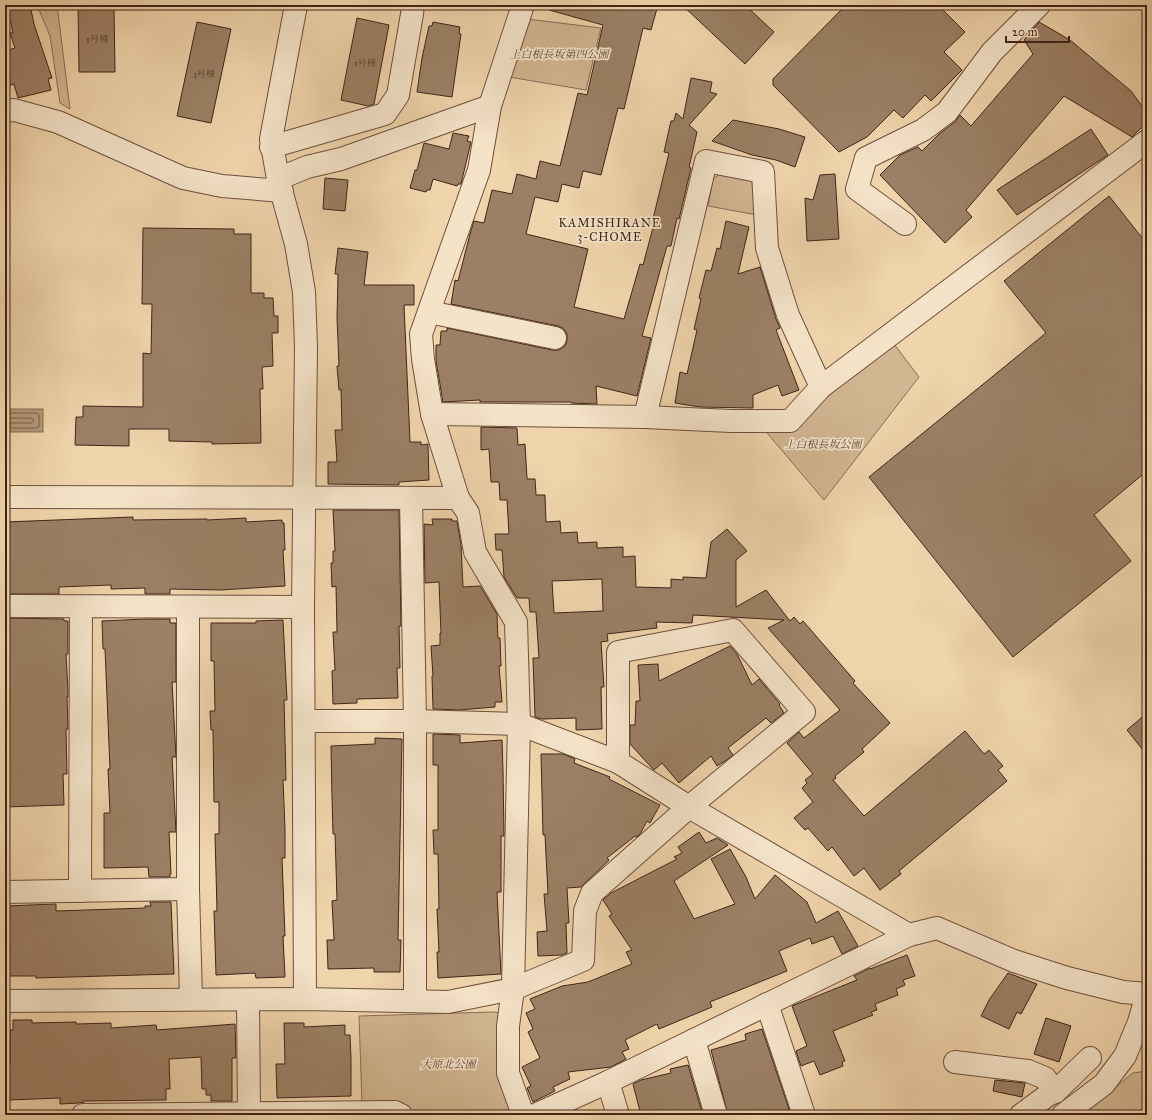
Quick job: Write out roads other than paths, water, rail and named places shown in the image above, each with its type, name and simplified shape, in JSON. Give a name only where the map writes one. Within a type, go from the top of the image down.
[{"type":"street","points":[[296,5],[271,139],[271,147],[296,244],[304,292],[306,347],[303,607],[305,999]]},
{"type":"street","points":[[271,147],[385,114],[398,95],[413,5]]},
{"type":"street","points":[[523,5],[490,106],[479,170],[421,334],[423,359],[432,414],[458,498],[468,513],[475,552],[516,622],[519,724],[513,989],[508,1026],[508,1073],[523,1115]]},
{"type":"street","points":[[905,224],[858,189],[866,158],[923,130],[946,112],[992,52],[1040,5]]},
{"type":"street","points":[[5,111],[14,110],[58,122],[183,178],[222,186],[280,185],[307,167],[341,159],[490,106]]},
{"type":"street","points":[[432,414],[790,421],[821,387],[1147,141]]},
{"type":"street","points":[[645,417],[706,162],[763,172],[767,248],[788,315],[821,387]]},
{"type":"street","points":[[429,312],[555,338]]},
{"type":"street","points":[[5,497],[458,498]]},
{"type":"street","points":[[411,498],[415,721],[415,1001]]},
{"type":"street","points":[[5,606],[303,607]]},
{"type":"street","points":[[80,891],[82,607]]},
{"type":"street","points":[[188,607],[188,889],[191,999]]},
{"type":"street","points":[[5,1000],[305,999],[448,1002],[513,989],[583,960],[584,910],[592,893],[689,807],[804,712],[733,630],[618,652],[618,762]]},
{"type":"street","points":[[304,721],[415,721],[519,724],[618,762],[689,807],[909,935]]},
{"type":"street","points":[[5,892],[188,889]]},
{"type":"street","points":[[535,1115],[608,1082],[909,935],[937,928],[1014,962],[1067,978],[1123,992],[1147,994],[1139,1022],[1125,1056],[1104,1084],[1063,1115]]},
{"type":"street","points":[[248,1000],[249,1114]]},
{"type":"street","points":[[767,1004],[804,1115]]},
{"type":"street","points":[[694,1040],[716,1115]]},
{"type":"street","points":[[1021,1115],[1048,1095],[1055,1092],[1090,1058]]},
{"type":"street","points":[[955,1062],[1028,1071],[1045,1078],[1055,1092]]},
{"type":"street","points":[[608,1082],[618,1115]]},
{"type":"street","points":[[83,1115],[396,1112],[401,1115]]},
{"type":"water","points":[[5,409],[43,409],[43,432],[5,432]]},
{"type":"district","name":"KAMISHIRANE 3-CHOME","points":[[610,230]]},
{"type":"park label","name":"上白根長坂第四公園","points":[[559,54]]},
{"type":"park label","name":"上白根長坂公園","points":[[823,444]]},
{"type":"park label","name":"大原北公園","points":[[448,1064]]}]
